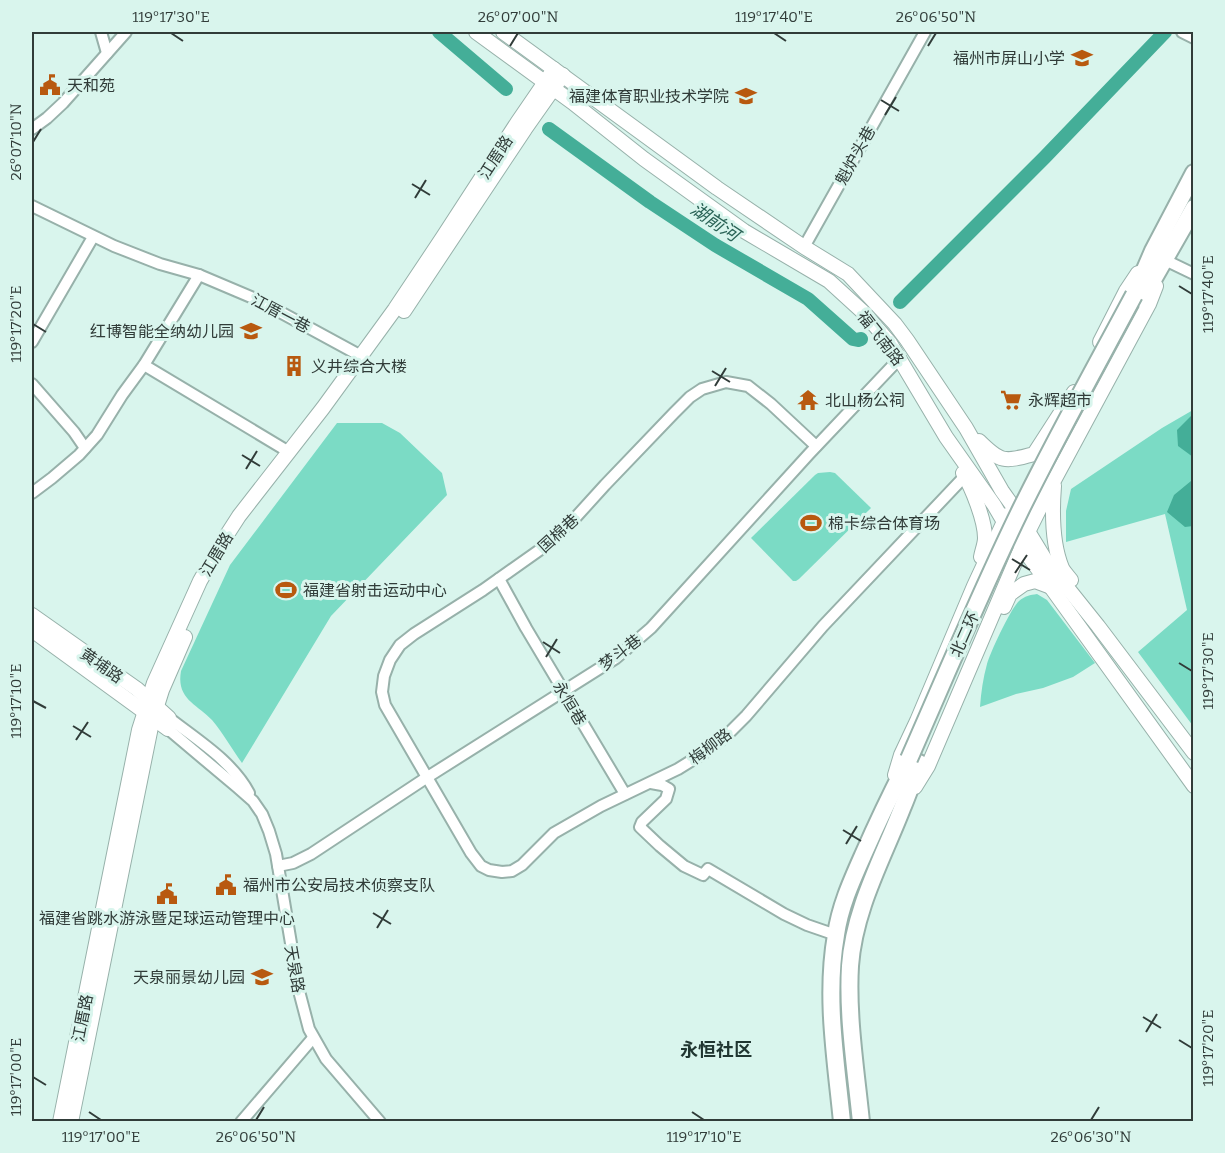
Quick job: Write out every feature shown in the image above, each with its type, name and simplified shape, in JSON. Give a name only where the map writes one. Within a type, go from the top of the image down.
[{"type":"highway","name":"北二环","points":[[842,1122],[831,995],[832,964],[842,906],[886,803],[914,761],[1029,514],[1138,297],[1153,251],[1194,173]]},
{"type":"highway","name":"北二环","points":[[1138,297],[1170,253],[1194,208]]},
{"type":"highway","name":"北二环","points":[[861,1122],[852,1029],[850,966],[862,909],[904,804],[914,761]]},
{"type":"main road","name":"福飞南路","points":[[476,32],[644,159],[744,231],[829,281],[863,312],[890,343],[946,437],[1004,522],[1194,786]]},
{"type":"main road","name":"福飞南路","points":[[503,32],[717,188],[848,274],[895,324],[966,428],[1002,491],[1054,571],[1112,643],[1194,753]]},
{"type":"main road","name":"江厝路","points":[[71,1122],[150,709],[162,690],[208,584],[225,551],[333,409],[428,277],[558,72]]},
{"type":"main road","name":"江厝路","points":[[60,1122],[136,741],[200,581],[239,516],[361,356],[431,255],[517,123],[549,85]]},
{"type":"main road","points":[[886,803],[901,755],[974,586],[1012,505],[1023,489],[1126,291],[1153,251]]},
{"type":"main road","points":[[904,804],[928,766],[1028,532],[1149,304],[1170,253]]},
{"type":"main road","points":[[899,358],[933,427],[965,476],[977,506],[985,538],[974,586]]},
{"type":"main road","points":[[966,428],[989,451],[1004,460],[1034,454],[1074,393]]},
{"type":"main road","points":[[1052,432],[1075,444]]},
{"type":"main road","points":[[1055,480],[1052,508],[1054,532],[1063,569],[1110,628],[1112,643]]},
{"type":"main road","points":[[960,690],[968,685],[973,676],[1010,594],[1024,584],[1035,581],[1051,587]]},
{"type":"main road","name":"黄埔路","points":[[32,615],[137,689],[150,709]]},
{"type":"main road","points":[[957,626],[983,636]]},
{"type":"main road","name":"黄埔路","points":[[32,633],[150,709],[168,724]]},
{"type":"street","points":[[101,32],[107,53]]},
{"type":"street","points":[[32,129],[57,109],[126,32]]},
{"type":"street","name":"魁炉头巷","points":[[804,247],[925,32]]},
{"type":"street","name":"江厝一巷","points":[[32,206],[93,237],[160,264],[199,275],[258,300],[361,356]]},
{"type":"street","points":[[32,342],[93,237]]},
{"type":"street","points":[[1170,253],[1194,274]]},
{"type":"street","points":[[32,493],[52,478],[97,435],[144,365],[199,275]]},
{"type":"street","name":"梦斗巷","points":[[278,866],[311,854],[616,658],[651,628],[899,358]]},
{"type":"street","points":[[144,365],[289,452]]},
{"type":"street","name":"国棉巷","points":[[426,778],[385,705],[382,692],[384,676],[390,660],[400,645],[542,549],[576,517],[690,397],[702,389],[726,382],[748,386],[816,446]]},
{"type":"street","points":[[32,384],[85,448]]},
{"type":"street","name":"梅柳路","points":[[426,778],[481,866],[489,870],[512,871],[522,865],[554,833],[601,806],[678,769],[727,735],[746,716],[822,626],[965,476]]},
{"type":"street","name":"永恒巷","points":[[499,579],[563,692],[625,794]]},
{"type":"street","name":"天泉路","points":[[168,724],[253,801],[266,822],[278,866],[299,991],[313,1038],[326,1059],[380,1122]]},
{"type":"street","points":[[651,783],[669,789],[666,799],[642,822],[640,827],[684,866],[703,875],[708,869],[784,914],[836,935]]},
{"type":"street","points":[[241,1122],[313,1038]]},
{"type":"shaded area","points":[[1193,410],[1193,726],[1138,652],[1187,610],[1165,514],[1066,542],[1066,511],[1071,489]]},
{"type":"shaded area","points":[[1193,414],[1193,457],[1178,446],[1177,430]]},
{"type":"shaded area","name":"福建省射击运动中心","points":[[337,423],[382,423],[400,433],[442,473],[447,495],[331,616],[242,763],[212,720],[185,695],[180,680],[181,671],[230,565]]},
{"type":"shaded area","name":"棉卡综合体育场","points":[[835,473],[871,508],[799,579],[793,581],[751,538],[815,475]]},
{"type":"shaded area","points":[[1193,473],[1193,526],[1185,527],[1167,512],[1174,495],[1191,481]]},
{"type":"shaded area","points":[[1037,594],[1047,600],[1095,663],[1073,677],[980,707],[987,664],[1001,631],[1019,601]]},
{"type":"waterway","name":"湖前河","points":[[439,32],[506,89]]},
{"type":"waterway","name":"湖前河","points":[[900,302],[1045,157],[1165,32]]},
{"type":"waterway","name":"湖前河","points":[[549,129],[650,202],[715,245],[808,299],[853,339],[861,339]]},
{"type":"place","name":"福州市屏山小学","points":[[1082,58]]},
{"type":"place","name":"天和苑","points":[[50,85]]},
{"type":"place","name":"福建体育职业技术学院","points":[[746,96]]},
{"type":"place","name":"红博智能全纳幼儿园","points":[[251,331]]},
{"type":"place","name":"义井综合大楼","points":[[294,366]]},
{"type":"place","name":"北山杨公祠","points":[[808,400]]},
{"type":"place","name":"永辉超市","points":[[1011,400]]},
{"type":"place","name":"棉卡综合体育场","points":[[811,523]]},
{"type":"place","name":"福建省射击运动中心","points":[[286,590]]},
{"type":"place","name":"福州市公安局技术侦察支队","points":[[226,885]]},
{"type":"place","name":"福建省跳水游泳暨足球运动管理中心","points":[[167,894]]},
{"type":"place","name":"天泉丽景幼儿园","points":[[262,977]]},
{"type":"district","name":"永恒社区","points":[[716,1050]]}]
